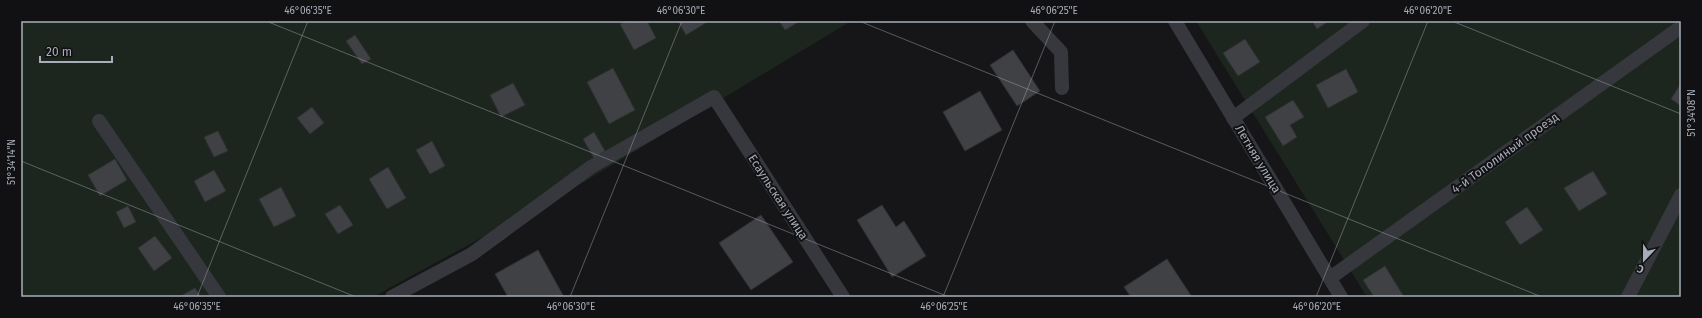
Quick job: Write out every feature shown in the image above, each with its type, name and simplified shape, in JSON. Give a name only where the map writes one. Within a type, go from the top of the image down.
[{"type":"lane","points":[[1032,21],[1061,52],[1062,88]]},
{"type":"lane","name":"Летняя улица","points":[[1175,21],[1341,297]]},
{"type":"lane","points":[[1233,118],[1363,21]]},
{"type":"lane","name":"4-й Тополиный проезд","points":[[1330,278],[1681,27]]},
{"type":"lane","name":"Есаульская улица","points":[[392,297],[472,254],[591,167],[714,97],[843,297]]},
{"type":"lane","points":[[99,121],[219,297]]},
{"type":"lane","points":[[1628,297],[1681,195]]},
{"type":"shaded area","points":[[21,21],[851,21],[589,179],[373,297],[21,297]]},
{"type":"shaded area","points":[[1196,21],[1681,21],[1681,297],[1367,297]]},
{"type":"building","points":[[626,21],[647,21],[656,38],[634,50],[620,24]]},
{"type":"building","points":[[678,21],[709,21],[686,35]]},
{"type":"building","points":[[779,21],[800,21],[785,30]]},
{"type":"building","points":[[1312,21],[1329,21],[1317,29]]},
{"type":"building","points":[[355,35],[371,59],[362,64],[346,41]]},
{"type":"building","points":[[1245,39],[1260,62],[1238,76],[1223,53]]},
{"type":"building","points":[[1013,50],[1040,91],[1017,106],[990,65]]},
{"type":"building","points":[[613,68],[635,110],[609,124],[587,82]]},
{"type":"building","points":[[1346,69],[1358,92],[1328,108],[1316,85]]},
{"type":"building","points":[[513,83],[525,105],[501,117],[490,95]]},
{"type":"building","points":[[1681,83],[1681,106],[1671,99]]},
{"type":"building","points":[[980,91],[1002,130],[965,151],[943,112]]},
{"type":"building","points":[[1293,100],[1304,117],[1290,125],[1297,137],[1283,146],[1265,117]]},
{"type":"building","points":[[312,107],[324,123],[310,134],[297,118]]},
{"type":"building","points":[[218,131],[228,151],[214,157],[204,137]]},
{"type":"building","points":[[594,132],[605,151],[594,158],[583,139]]},
{"type":"building","points":[[432,141],[445,166],[430,174],[416,150]]},
{"type":"building","points":[[115,159],[127,180],[100,196],[88,175]]},
{"type":"building","points":[[388,167],[406,198],[387,209],[369,179]]},
{"type":"building","points":[[214,170],[226,191],[205,202],[194,181]]},
{"type":"building","points":[[1593,171],[1607,194],[1579,211],[1564,188]]},
{"type":"building","points":[[281,187],[296,216],[274,227],[259,199]]},
{"type":"building","points":[[340,205],[353,225],[338,234],[325,214]]},
{"type":"building","points":[[882,205],[896,227],[904,221],[926,256],[892,277],[857,220]]},
{"type":"building","points":[[128,206],[136,222],[124,228],[116,212]]},
{"type":"building","points":[[1527,207],[1543,230],[1520,245],[1505,222]]},
{"type":"building","points":[[761,215],[793,262],[751,290],[719,243]]},
{"type":"building","points":[[155,236],[172,258],[154,271],[138,248]]},
{"type":"building","points":[[538,250],[564,297],[508,297],[495,274]]},
{"type":"building","points":[[1167,259],[1192,297],[1131,297],[1124,287]]},
{"type":"building","points":[[1385,266],[1404,297],[1374,297],[1363,280]]},
{"type":"building","points":[[195,288],[201,297],[179,297]]}]
